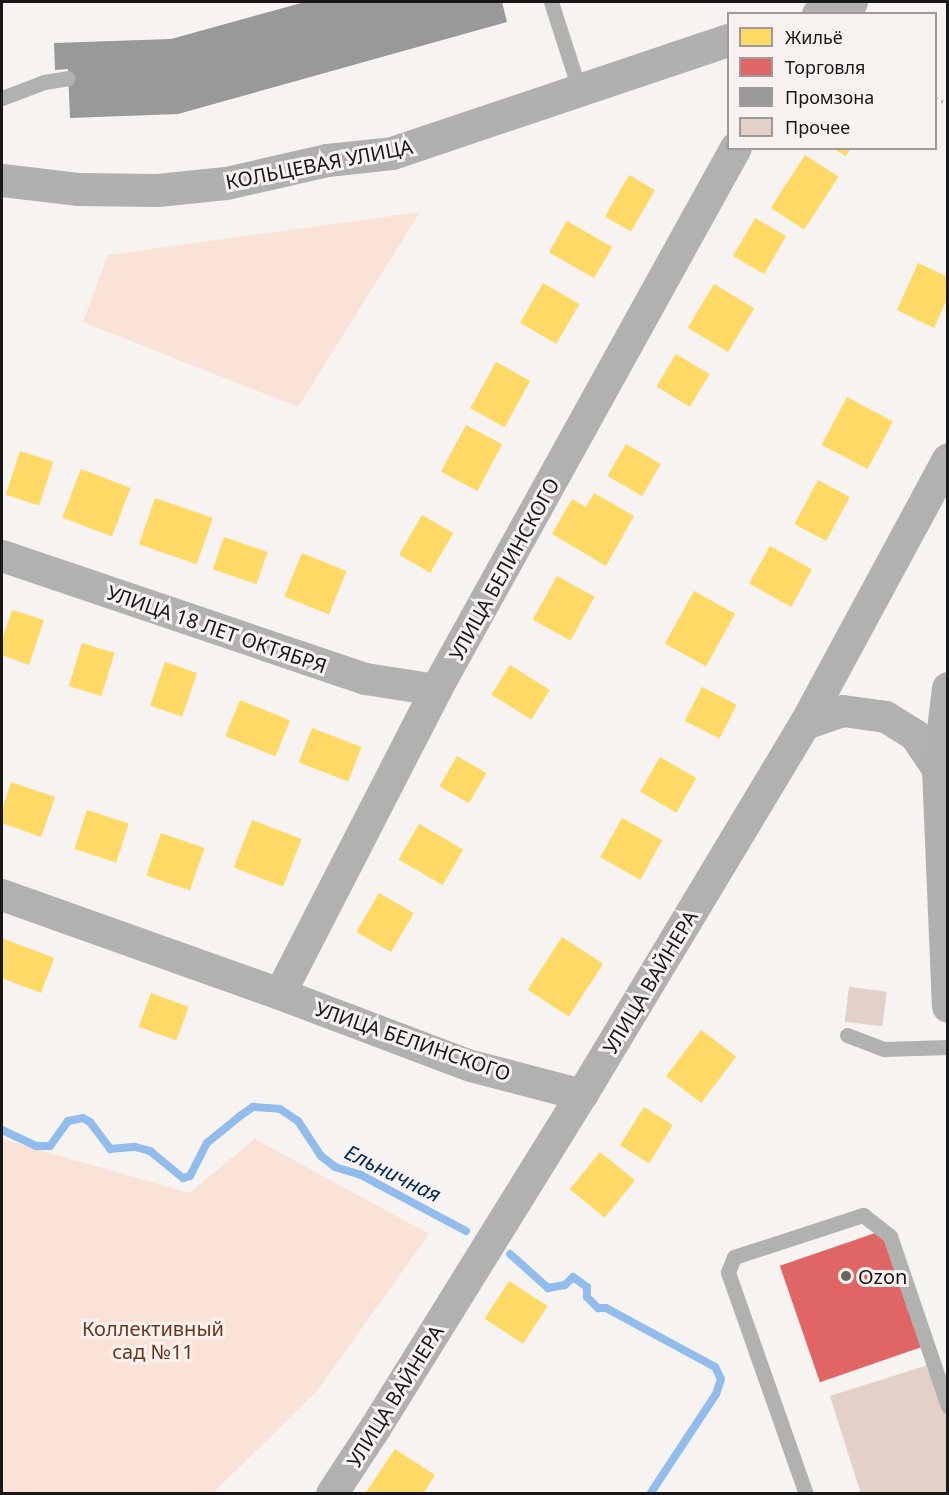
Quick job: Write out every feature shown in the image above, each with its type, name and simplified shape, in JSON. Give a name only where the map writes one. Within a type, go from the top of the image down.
[{"type":"street","points":[[824,12],[851,2]]},
{"type":"street","name":"КОЛЬЦЕВАЯ УЛИЦА","points":[[2,180],[27,185],[117,191],[226,183],[327,160],[392,153],[727,41]]},
{"type":"street","name":"УЛИЦА БЕЛИНСКОГО","points":[[280,994],[436,690],[735,150]]},
{"type":"street","name":"УЛИЦА ВАЙНЕРА","points":[[332,1494],[582,1095],[805,724],[948,459]]},
{"type":"street","name":"УЛИЦА 18 ЛЕТ ОКТЯБРЯ","points":[[2,556],[366,679],[436,690]]},
{"type":"street","points":[[948,688],[938,769],[948,1006]]},
{"type":"street","points":[[805,724],[843,711],[886,717],[915,735],[938,769]]},
{"type":"street","name":"УЛИЦА БЕЛИНСКОГО","points":[[2,895],[280,994],[471,1066],[582,1095]]},
{"type":"lane","points":[[552,2],[579,92]]},
{"type":"lane","points":[[2,98],[44,82],[68,78]]},
{"type":"lane","points":[[847,1035],[884,1049],[948,1047]]},
{"type":"lane","points":[[806,1494],[728,1272],[734,1257],[863,1215],[890,1236],[948,1406]]},
{"type":"green space","points":[[420,212],[298,407],[83,322],[108,255]]},
{"type":"green space","name":"Коллективный сад №11","points":[[2,1139],[189,1193],[255,1139],[429,1234],[317,1391],[213,1493],[2,1493]]},
{"type":"building: Жильё","points":[[836,150],[850,150],[846,156]]},
{"type":"building: Жильё","points":[[805,155],[839,177],[804,230],[771,208]]},
{"type":"building: Жильё","points":[[629,175],[655,190],[631,232],[605,217]]},
{"type":"building: Жильё","points":[[755,218],[786,236],[764,274],[733,256]]},
{"type":"building: Жильё","points":[[567,221],[612,247],[594,278],[549,252]]},
{"type":"building: Жильё","points":[[918,263],[948,277],[948,297],[934,328],[897,310]]},
{"type":"building: Жильё","points":[[543,283],[579,304],[556,344],[520,323]]},
{"type":"building: Жильё","points":[[714,284],[754,308],[728,352],[688,328]]},
{"type":"building: Жильё","points":[[676,354],[709,374],[690,407],[656,387]]},
{"type":"building: Жильё","points":[[496,362],[530,381],[504,427],[470,408]]},
{"type":"building: Жильё","points":[[847,397],[893,421],[868,469],[822,445]]},
{"type":"building: Жильё","points":[[466,425],[502,444],[477,491],[441,472]]},
{"type":"building: Жильё","points":[[626,444],[661,464],[642,496],[608,476]]},
{"type":"building: Жильё","points":[[20,451],[53,462],[39,506],[6,495]]},
{"type":"building: Жильё","points":[[81,469],[130,488],[112,537],[62,518]]},
{"type":"building: Жильё","points":[[818,480],[850,497],[826,541],[795,524]]},
{"type":"building: Жильё","points":[[594,493],[634,516],[606,566],[552,534],[572,499],[586,507]]},
{"type":"building: Жильё","points":[[155,498],[213,518],[197,564],[139,544]]},
{"type":"building: Жильё","points":[[422,515],[453,533],[430,573],[399,555]]},
{"type":"building: Жильё","points":[[224,537],[267,552],[256,584],[213,569]]},
{"type":"building: Жильё","points":[[770,546],[812,569],[791,607],[749,584]]},
{"type":"building: Жильё","points":[[302,553],[347,571],[329,615],[284,597]]},
{"type":"building: Жильё","points":[[557,576],[595,597],[570,641],[533,620]]},
{"type":"building: Жильё","points":[[694,591],[735,614],[706,666],[665,643]]},
{"type":"building: Жильё","points":[[12,610],[44,620],[29,665],[2,655],[2,640]]},
{"type":"building: Жильё","points":[[82,643],[115,653],[101,696],[69,686]]},
{"type":"building: Жильё","points":[[165,662],[197,673],[182,717],[150,705]]},
{"type":"building: Жильё","points":[[510,665],[550,690],[531,720],[491,695]]},
{"type":"building: Жильё","points":[[702,687],[737,705],[719,739],[685,721]]},
{"type":"building: Жильё","points":[[240,700],[290,720],[275,756],[225,736]]},
{"type":"building: Жильё","points":[[312,728],[361,747],[348,782],[299,763]]},
{"type":"building: Жильё","points":[[457,756],[486,773],[469,803],[440,786]]},
{"type":"building: Жильё","points":[[660,757],[696,778],[676,813],[640,792]]},
{"type":"building: Жильё","points":[[11,782],[55,797],[41,837],[2,823],[2,811]]},
{"type":"building: Жильё","points":[[87,810],[129,824],[116,863],[74,849]]},
{"type":"building: Жильё","points":[[622,818],[662,840],[640,880],[600,857]]},
{"type":"building: Жильё","points":[[252,820],[301,839],[283,887],[234,868]]},
{"type":"building: Жильё","points":[[419,824],[463,850],[443,885],[398,860]]},
{"type":"building: Жильё","points":[[161,833],[204,848],[190,891],[146,876]]},
{"type":"building: Жильё","points":[[379,893],[414,913],[391,952],[356,932]]},
{"type":"building: Жильё","points":[[562,937],[603,964],[569,1017],[528,990]]},
{"type":"building: Жильё","points":[[2,938],[54,958],[41,993],[2,978]]},
{"type":"building: Жильё","points":[[151,993],[189,1007],[176,1041],[139,1027]]},
{"type":"building: Жильё","points":[[701,1030],[736,1056],[701,1103],[666,1076]]},
{"type":"building: Жильё","points":[[644,1107],[673,1125],[649,1163],[620,1145]]},
{"type":"building: Жильё","points":[[600,1152],[635,1180],[605,1218],[570,1189]]},
{"type":"building: Жильё","points":[[509,1281],[548,1306],[523,1344],[484,1319]]},
{"type":"building: Жильё","points":[[395,1449],[435,1475],[423,1494],[365,1494]]},
{"type":"building: Торговля","points":[[881,1231],[921,1347],[820,1382],[780,1266]]},
{"type":"building: Промзона","points":[[305,2],[502,2],[507,22],[178,114],[70,118],[68,69],[55,70],[54,43],[171,39]]},
{"type":"building: Прочее","points":[[849,987],[887,992],[882,1026],[845,1022]]},
{"type":"building: Прочее","points":[[931,1364],[948,1416],[948,1494],[861,1494],[830,1396]]},
{"type":"waterway","name":"Ельничная","points":[[2,1130],[36,1146],[50,1146],[68,1121],[83,1118],[90,1122],[110,1149],[135,1147],[150,1151],[183,1178],[190,1176],[207,1143],[240,1116],[253,1107],[280,1109],[298,1121],[321,1156],[335,1167],[361,1175],[466,1231]]},
{"type":"waterway","name":"Ельничная","points":[[510,1254],[548,1288],[565,1285],[573,1277],[587,1287],[587,1297],[598,1308],[606,1308],[715,1367],[721,1379],[716,1394],[650,1494]]},
{"type":"place","name":"Ozon","points":[[846,1276]]}]
